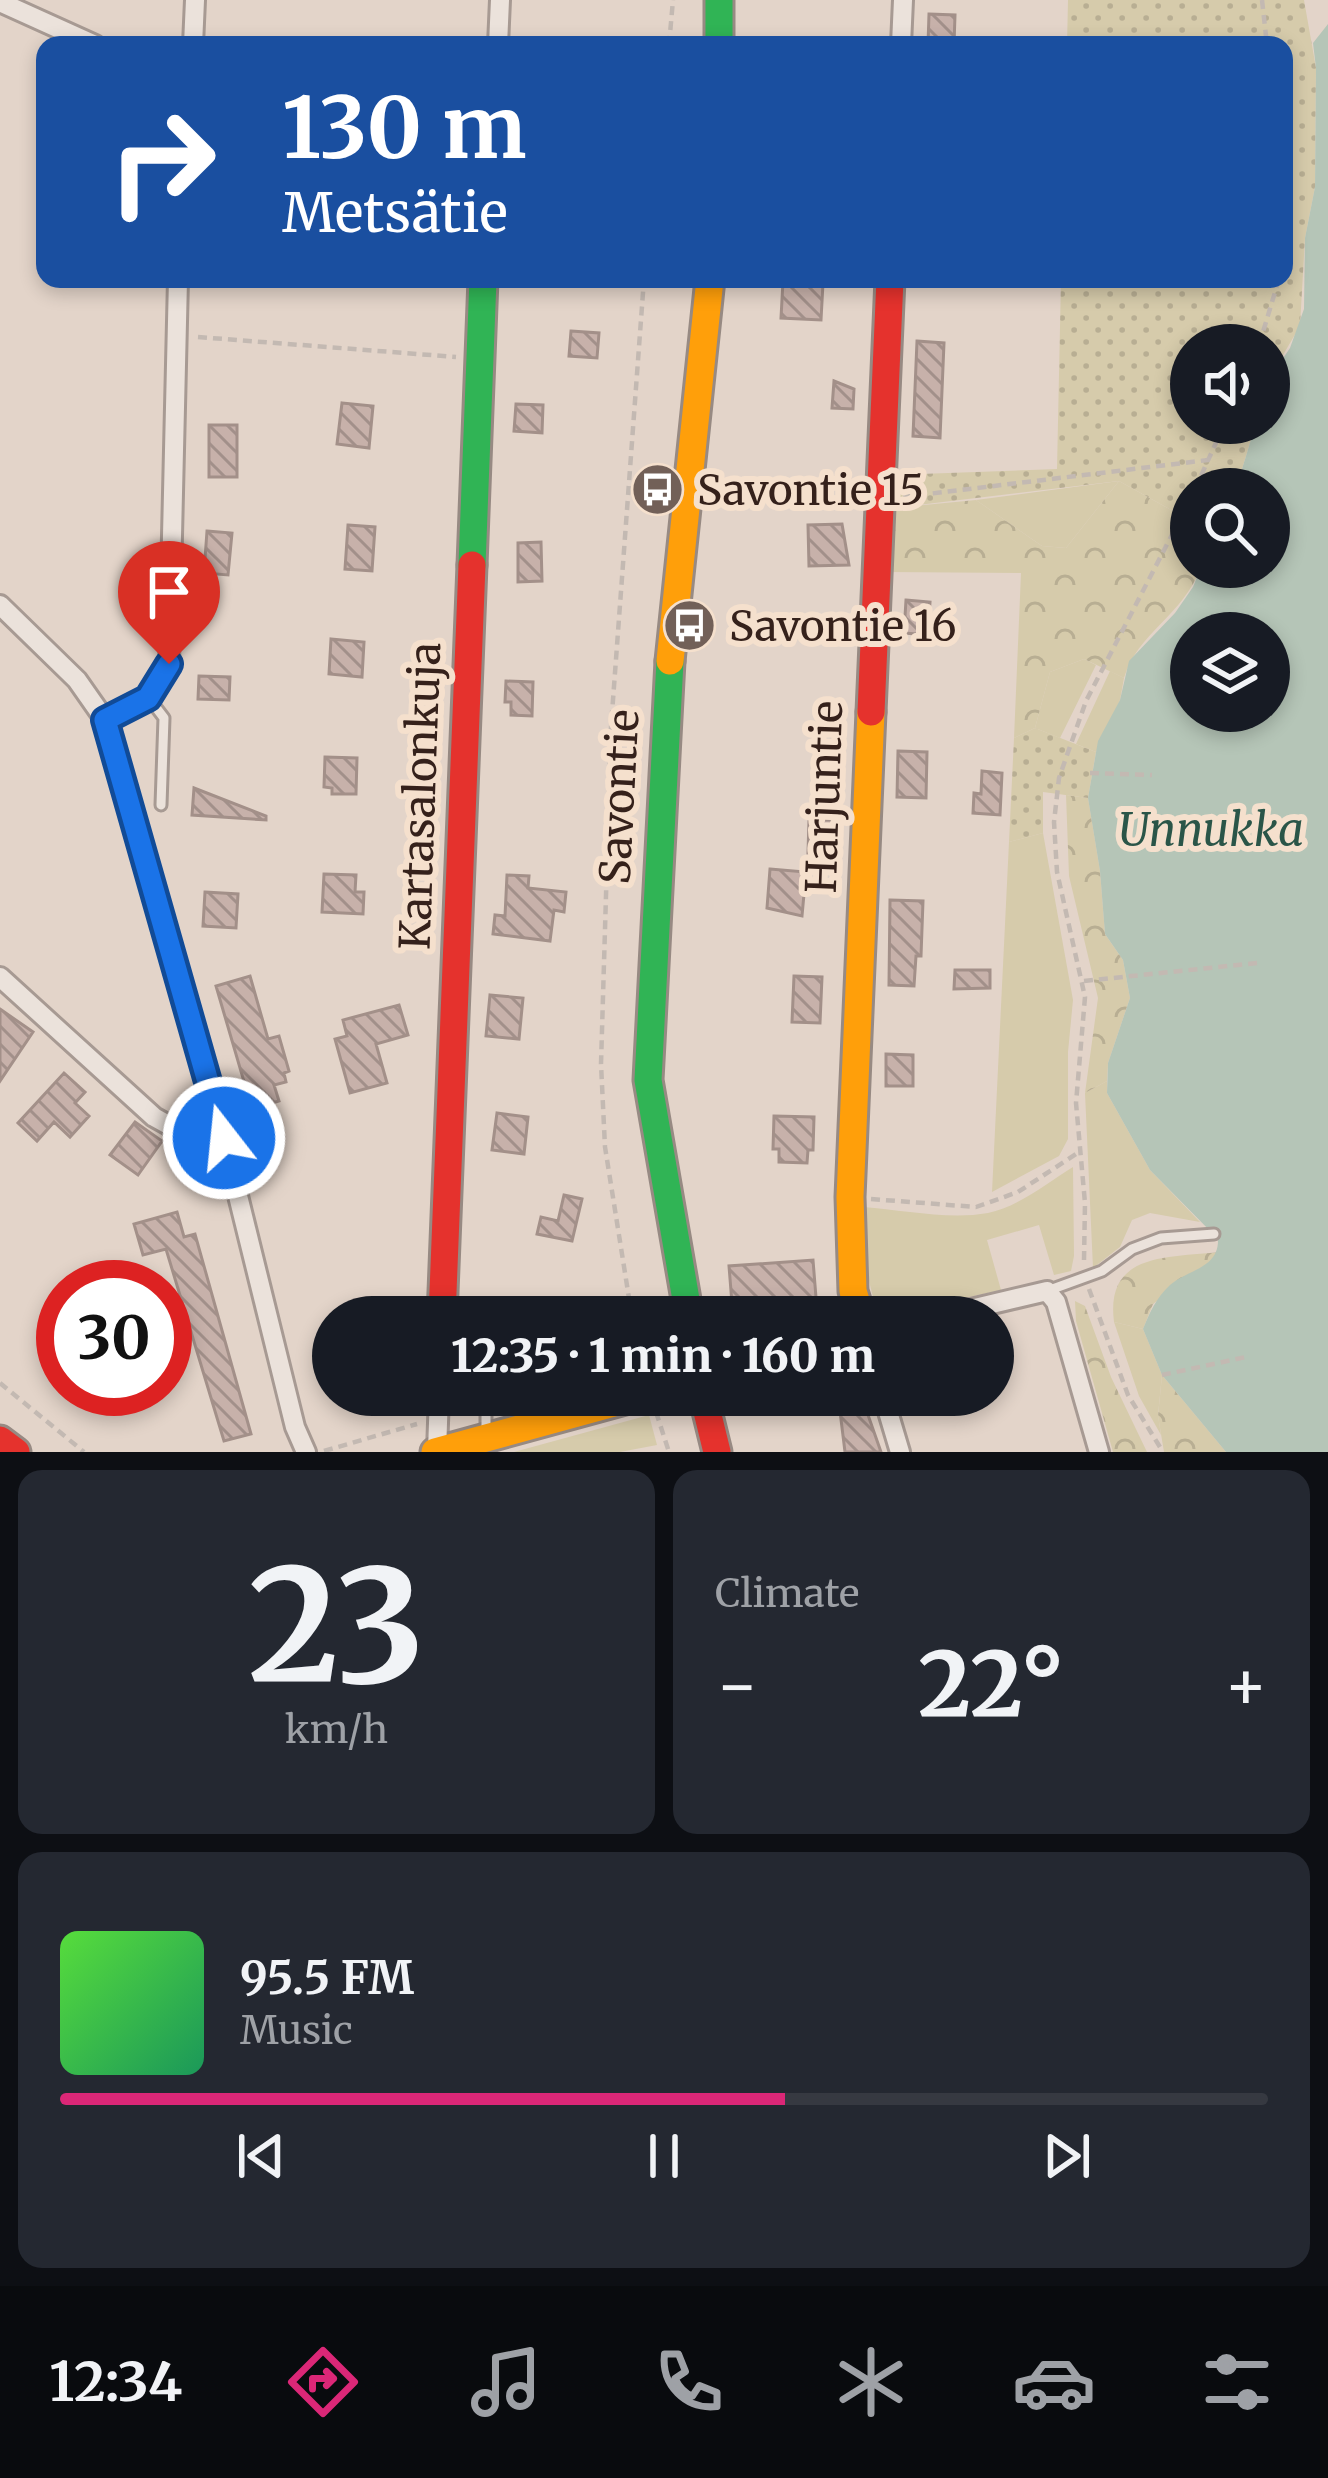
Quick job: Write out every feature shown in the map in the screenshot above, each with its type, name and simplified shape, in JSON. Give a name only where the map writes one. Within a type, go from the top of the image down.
[{"type":"street","points":[[193,36],[195,0]]},
{"type":"street","points":[[498,36],[500,0]]},
{"type":"street","points":[[719,0],[719,36]]},
{"type":"street","points":[[901,36],[903,0]]},
{"type":"street","points":[[0,2],[75,36]]},
{"type":"street","points":[[105,720],[148,698],[169,664],[177,288]]},
{"type":"street","name":"Kartasalonkuja","points":[[443,1296],[482,288]]},
{"type":"street","name":"Savontie","points":[[685,1296],[648,1080],[667,690],[709,288]]},
{"type":"street","name":"Harjuntie","points":[[855,1296],[850,1197],[890,288]]},
{"type":"street","points":[[0,605],[77,680],[105,720],[224,1138],[295,1427],[306,1452]]},
{"type":"street","points":[[0,977],[154,1117],[190,1136],[224,1138]]},
{"type":"street","points":[[1014,1303],[1052,1296],[1099,1452]]},
{"type":"street","points":[[438,1416],[436,1452],[549,1416]]},
{"type":"street","points":[[708,1416],[717,1452]]},
{"type":"street","points":[[889,1416],[900,1452]]},
{"type":"lane","points":[[148,698],[164,718],[160,805]]},
{"type":"lane","points":[[1052,1296],[1102,1271],[1132,1249],[1161,1238],[1214,1234]]},
{"type":"lane","points":[[486,1416],[487,1438]]},
{"type":"path","points":[[670,36],[674,0]]},
{"type":"path","points":[[1262,0],[1266,36]]},
{"type":"path","points":[[629,1296],[605,1148],[601,1064],[611,727],[643,288]]},
{"type":"path","points":[[1265,324],[1276,288]]},
{"type":"path","points":[[174,335],[478,359]]},
{"type":"path","points":[[1204,468],[1215,444]]},
{"type":"path","points":[[879,500],[1208,460]]},
{"type":"path","points":[[1163,1452],[1129,1395],[1084,1278],[1085,1203],[1076,1103],[1085,998],[1057,872],[1054,822],[1059,778],[1086,701],[1170,539]]},
{"type":"path","points":[[1090,773],[1152,775]]},
{"type":"path","points":[[1082,981],[1257,963]]},
{"type":"path","points":[[850,1197],[976,1207],[1018,1192],[1078,1152]]},
{"type":"path","points":[[1162,1375],[1246,1357]]},
{"type":"path","points":[[0,1383],[84,1452]]},
{"type":"path","points":[[655,1416],[669,1452]]},
{"type":"green space","points":[[1068,0],[1304,0],[1316,68],[1315,187],[1305,238],[1300,326],[1290,343],[1290,324],[1170,324],[1170,444],[1250,444],[1242,468],[1170,468],[1170,509],[1119,481],[893,508],[892,475],[1057,469],[1061,288],[1293,288],[1293,36],[1067,36]]},
{"type":"green space","points":[[1119,481],[1066,548],[1042,546],[976,500]]},
{"type":"green space","points":[[1119,481],[1170,509],[1170,588],[1190,588],[1139,649],[1124,678],[1084,659],[1050,672],[1035,728],[1014,738],[1021,573],[885,572],[893,508],[976,500],[1042,546],[1066,548]]},
{"type":"green space","points":[[1084,659],[1096,665],[1060,738],[1035,728],[1050,672]]},
{"type":"green space","points":[[1110,671],[1124,678],[1120,700],[1096,752],[1076,744]]},
{"type":"green space","points":[[1035,728],[1096,752],[1088,798],[1043,792],[1043,833],[1009,842],[1014,738]]},
{"type":"green space","points":[[1066,795],[1088,798],[1105,934],[1123,960],[1130,998],[1108,1063],[1107,1081],[1085,1093],[1098,998],[1069,876]]},
{"type":"green space","points":[[1043,833],[1073,1000],[1068,1139],[1059,1156],[992,1192],[1009,842]]},
{"type":"green space","points":[[1107,1081],[1107,1093],[1150,1170],[1200,1222],[1150,1213],[1132,1220],[1120,1247],[1093,1268],[1085,1093]]},
{"type":"green space","points":[[1073,1167],[1071,1271],[1054,1275],[1039,1225],[987,1240],[1001,1290],[974,1296],[873,1296],[863,1207],[973,1215],[1021,1200]]},
{"type":"green space","points":[[1219,1252],[1153,1304],[1143,1329],[1114,1322],[1119,1282],[1130,1271],[1161,1258]]},
{"type":"green space","points":[[1075,1301],[1085,1306],[1111,1377],[1147,1452],[1113,1452],[1076,1321]]},
{"type":"green space","points":[[1114,1322],[1143,1329],[1162,1375],[1161,1435],[1139,1396]]},
{"type":"green space","points":[[1162,1375],[1226,1452],[1164,1452],[1158,1416]]},
{"type":"green space","points":[[645,1416],[649,1416],[657,1445],[620,1452],[514,1452]]},
{"type":"water","name":"Unnukka","points":[[1328,24],[1328,1452],[1226,1452],[1162,1375],[1143,1329],[1161,1295],[1208,1262],[1218,1239],[1150,1170],[1107,1093],[1108,1063],[1130,998],[1123,960],[1105,934],[1088,798],[1098,741],[1120,700],[1129,661],[1170,618],[1170,732],[1290,732],[1290,612],[1176,612],[1192,588],[1290,588],[1290,468],[1242,468],[1250,444],[1290,444],[1290,348],[1304,309],[1305,238],[1315,187],[1313,43]]},
{"type":"building","points":[[929,14],[955,15],[954,36],[928,36]]},
{"type":"building","points":[[783,288],[823,288],[821,320],[781,318]]},
{"type":"building","points":[[571,331],[599,333],[597,358],[569,356]]},
{"type":"building","points":[[917,341],[944,343],[940,438],[913,436]]},
{"type":"building","points":[[834,381],[854,389],[853,409],[832,408]]},
{"type":"building","points":[[342,403],[373,406],[369,448],[337,444]]},
{"type":"building","points":[[516,404],[543,405],[542,433],[514,431]]},
{"type":"building","points":[[209,425],[237,425],[237,477],[209,477]]},
{"type":"building","points":[[842,524],[849,565],[809,566],[808,525]]},
{"type":"building","points":[[348,525],[375,527],[372,571],[345,569]]},
{"type":"building","points":[[207,531],[232,533],[228,575],[204,573]]},
{"type":"building","points":[[541,542],[542,581],[518,582],[518,543]]},
{"type":"building","points":[[906,600],[930,602],[929,616],[945,618],[943,636],[904,633]]},
{"type":"building","points":[[331,639],[364,642],[362,677],[329,674]]},
{"type":"building","points":[[199,676],[230,677],[229,700],[198,699]]},
{"type":"building","points":[[506,681],[533,682],[532,716],[511,715],[511,702],[505,702]]},
{"type":"building","points":[[898,751],[927,752],[926,798],[897,797]]},
{"type":"building","points":[[325,757],[357,758],[356,794],[332,794],[332,788],[324,787]]},
{"type":"building","points":[[982,771],[1002,773],[1000,815],[973,813],[974,793],[981,794]]},
{"type":"building","points":[[194,788],[266,816],[266,820],[192,815]]},
{"type":"building","points":[[809,820],[832,820],[831,853],[808,853]]},
{"type":"building","points":[[770,869],[806,872],[802,916],[767,908]]},
{"type":"building","points":[[324,874],[356,875],[355,892],[364,892],[363,914],[322,912]]},
{"type":"building","points":[[507,875],[529,876],[528,888],[566,892],[564,912],[554,910],[550,941],[493,934],[495,915],[505,916]]},
{"type":"building","points":[[205,892],[238,894],[236,928],[203,926]]},
{"type":"building","points":[[890,900],[923,901],[921,956],[916,956],[914,986],[889,985]]},
{"type":"building","points":[[955,970],[990,970],[990,988],[954,989]]},
{"type":"building","points":[[250,976],[268,1039],[279,1036],[289,1071],[284,1073],[286,1082],[274,1085],[279,1101],[252,1109],[216,986]]},
{"type":"building","points":[[794,976],[822,977],[820,1023],[792,1022]]},
{"type":"building","points":[[490,995],[523,998],[519,1039],[486,1036]]},
{"type":"building","points":[[399,1005],[408,1035],[376,1044],[387,1083],[350,1093],[335,1039],[347,1036],[343,1020]]},
{"type":"building","points":[[0,1009],[33,1032],[0,1081]]},
{"type":"building","points":[[886,1054],[913,1055],[913,1086],[886,1086]]},
{"type":"building","points":[[64,1073],[85,1092],[75,1103],[89,1116],[70,1137],[54,1122],[37,1141],[18,1123]]},
{"type":"building","points":[[497,1113],[528,1117],[524,1154],[492,1150]]},
{"type":"building","points":[[774,1116],[814,1117],[813,1150],[808,1150],[807,1163],[779,1162],[779,1149],[773,1149]]},
{"type":"building","points":[[135,1122],[162,1141],[138,1175],[110,1155]]},
{"type":"building","points":[[564,1195],[582,1199],[572,1241],[537,1234],[541,1217],[558,1221]]},
{"type":"building","points":[[177,1212],[184,1237],[195,1234],[251,1434],[224,1441],[192,1335],[192,1260],[169,1260],[166,1249],[143,1255],[134,1224]]},
{"type":"building","points":[[813,1260],[816,1296],[731,1296],[729,1266]]},
{"type":"building","points":[[841,1416],[868,1416],[881,1452],[845,1452]]},
{"type":"traffic: fast","points":[[719,0],[719,36]]},
{"type":"traffic: fast","points":[[472,565],[483,288]]},
{"type":"traffic: fast","points":[[670,661],[648,1080],[685,1296]]},
{"type":"traffic: slow","points":[[670,661],[709,288]]},
{"type":"traffic: slow","points":[[855,1296],[850,1197],[871,712]]},
{"type":"traffic: slow","points":[[435,1452],[566,1416]]},
{"type":"traffic: jam","points":[[871,712],[890,288]]},
{"type":"traffic: jam","points":[[443,1296],[472,565]]},
{"type":"traffic: jam","points":[[708,1416],[717,1452]]},
{"type":"traffic: jam","points":[[0,1440],[16,1452]]},
{"type":"place","name":"Savontie 15","points":[[658,490]]},
{"type":"place","name":"Savontie 16","points":[[690,626]]},
{"type":"route","points":[[169,664],[148,698],[105,720],[224,1138]]}]
